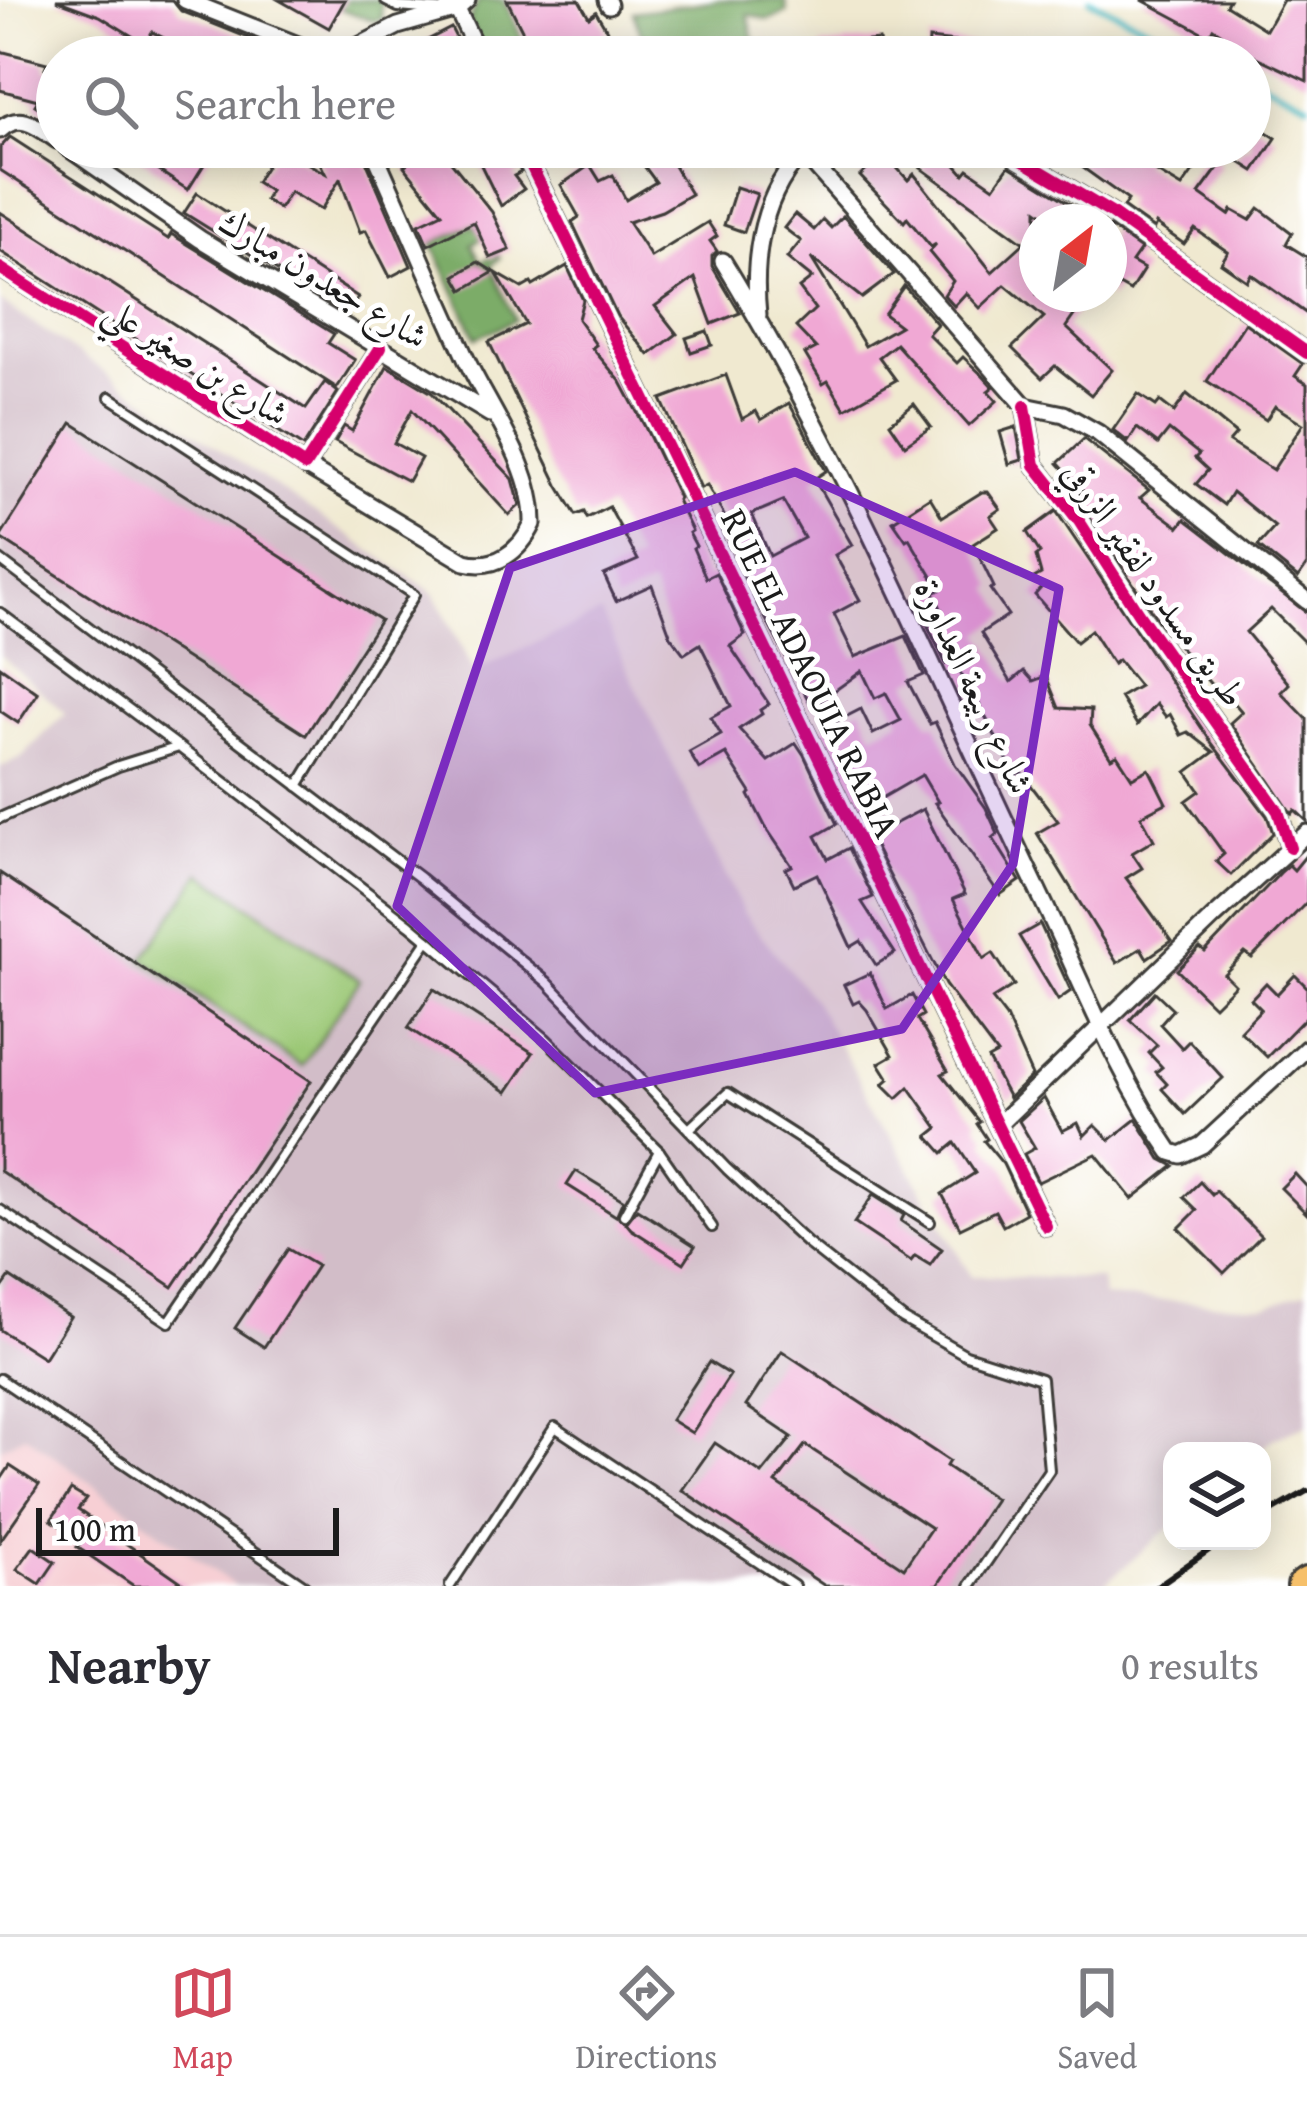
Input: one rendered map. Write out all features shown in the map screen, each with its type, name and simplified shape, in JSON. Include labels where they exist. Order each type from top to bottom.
[{"type":"street","points":[[184,0],[278,36]]},
{"type":"street","points":[[377,36],[462,4],[473,36]]},
{"type":"street","points":[[0,130],[11,120],[36,129]]},
{"type":"street","name":"شارع جعدون مبارك","points":[[98,168],[200,238],[493,416]]},
{"type":"street","points":[[305,466],[465,562],[491,564],[528,535],[534,510],[525,474],[493,416],[381,168]]},
{"type":"street","name":"RUE EL ADAOUIA RABIA","points":[[532,168],[1046,1226]]},
{"type":"street","points":[[758,318],[757,247],[777,190],[793,168]]},
{"type":"street","points":[[822,168],[1024,406],[1064,414],[1098,433],[1307,601]]},
{"type":"street","points":[[1035,168],[1111,213],[1307,353]]},
{"type":"street","name":"شارع ربيعة العداورة","points":[[723,261],[842,474],[1118,1062],[1163,1140],[1176,1155],[1202,1145],[1307,1048]]},
{"type":"street","name":"شارع بن صغير علي","points":[[0,268],[305,466],[381,347]]},
{"type":"street","name":"طريق مسدود لفقير الزرقي","points":[[1024,406],[1035,465],[1079,520],[1138,613],[1278,811],[1290,848]]},
{"type":"street","points":[[999,1124],[1307,832]]},
{"type":"lane","points":[[386,0],[417,10],[462,4]]},
{"type":"lane","points":[[386,0],[398,26]]},
{"type":"lane","points":[[110,397],[414,595],[298,786]]},
{"type":"lane","points":[[0,560],[548,982],[807,1244],[903,1319],[966,1355],[1041,1379],[1049,1470],[970,1586]]},
{"type":"lane","points":[[0,613],[428,940],[545,1038],[659,1151],[712,1228]]},
{"type":"lane","points":[[0,818],[118,766],[179,747]]},
{"type":"lane","points":[[0,1210],[169,1322],[428,940]]},
{"type":"lane","points":[[689,1129],[728,1093],[930,1222]]},
{"type":"lane","points":[[624,1215],[659,1151]]},
{"type":"lane","points":[[0,1379],[304,1586]]},
{"type":"lane","points":[[450,1586],[555,1427],[794,1586]]},
{"type":"highlighted area","points":[[795,472],[1059,589],[1013,864],[902,1029],[595,1093],[397,906],[510,568]]},
{"type":"shaded area","points":[[0,301],[434,593],[474,671],[601,613],[744,914],[814,1000],[971,1276],[1101,1279],[1103,1297],[1264,1306],[1307,1291],[1307,1425],[1269,1442],[1163,1442],[1163,1534],[1102,1586],[235,1586],[25,1435],[0,1448],[0,767],[20,759],[65,713],[0,655]]},
{"type":"shaded area","points":[[25,1435],[235,1586],[0,1586],[0,1448]]},
{"type":"green space","points":[[332,0],[381,0],[382,19],[374,21],[332,6]]},
{"type":"green space","points":[[479,0],[504,0],[521,36],[476,36],[469,21]]},
{"type":"green space","points":[[720,0],[785,0],[787,13],[768,20],[748,14],[753,36],[642,36],[633,12]]},
{"type":"green space","points":[[474,225],[484,237],[472,244],[481,263],[495,253],[500,258],[491,265],[515,320],[476,338],[432,243]]},
{"type":"green space","points":[[201,873],[360,980],[302,1066],[143,959]]},
{"type":"building","points":[[56,0],[172,0],[181,11],[244,36],[160,36],[152,32],[132,36],[100,16]]},
{"type":"building","points":[[279,0],[345,0],[329,28]]},
{"type":"building","points":[[507,0],[579,0],[589,17],[596,12],[608,32],[601,36],[525,36]]},
{"type":"building","points":[[1142,0],[1229,0],[1226,5],[1266,30],[1283,0],[1307,0],[1307,81],[1271,64],[1271,36],[1225,36],[1213,28],[1209,36]]},
{"type":"building","points":[[0,51],[36,60],[36,99],[0,90]]},
{"type":"building","points":[[10,137],[36,154],[36,168],[58,168],[168,239],[171,234],[334,334],[328,343],[355,360],[337,388],[0,170],[0,148]]},
{"type":"building","points":[[155,168],[202,168],[188,190]]},
{"type":"building","points":[[265,168],[316,168],[325,173],[322,168],[369,168],[411,266],[390,277],[366,230],[360,232],[340,179],[321,210],[290,192],[279,209],[265,200],[270,191],[256,182]]},
{"type":"building","points":[[406,168],[456,168],[492,212],[510,250],[490,258],[474,222],[428,245],[419,224],[442,213]]},
{"type":"building","points":[[482,168],[519,168],[521,172],[514,176],[524,189],[501,206]]},
{"type":"building","points":[[592,168],[600,181],[613,175],[626,200],[656,182],[646,168],[675,168],[691,194],[662,211],[628,222],[651,257],[708,222],[717,236],[710,241],[717,251],[712,266],[740,313],[712,324],[695,278],[655,306],[677,334],[649,355],[617,316],[572,222],[579,217],[561,185]]},
{"type":"building","points":[[869,168],[897,168],[908,180],[914,174],[992,272],[1019,248],[1019,296],[1005,285],[980,308],[966,293],[954,306],[944,295],[953,281],[929,252],[936,244],[931,247],[907,218],[904,222],[860,176]]},
{"type":"building","points":[[921,168],[959,168],[964,174],[968,169],[994,187],[1012,168],[1071,204],[1019,204],[1019,239]]},
{"type":"building","points":[[1083,168],[1150,168],[1182,187],[1195,168],[1218,168],[1199,194],[1229,215],[1232,210],[1250,220],[1259,208],[1292,233],[1286,244],[1307,257],[1307,314],[1251,274],[1247,281],[1221,263],[1228,252],[1195,229],[1184,244],[1156,224],[1154,229],[1125,204],[1128,200]]},
{"type":"building","points":[[736,187],[757,194],[744,232],[724,225]]},
{"type":"building","points":[[197,193],[358,297],[347,314],[184,213]]},
{"type":"building","points":[[0,212],[306,409],[325,382],[338,392],[303,447],[0,251]]},
{"type":"building","points":[[795,214],[814,230],[823,220],[831,228],[843,216],[894,274],[862,298],[811,258],[865,346],[900,326],[884,314],[904,286],[937,324],[928,334],[957,363],[963,357],[982,375],[997,401],[969,426],[896,344],[879,357],[896,380],[845,409],[805,354],[816,348],[796,327],[815,309],[799,288],[812,278],[787,258],[801,241],[784,228]]},
{"type":"building","points":[[1127,239],[1141,249],[1132,262],[1144,269],[1130,291]]},
{"type":"building","points":[[478,262],[494,272],[463,290],[455,276]]},
{"type":"building","points":[[567,266],[583,300],[578,319],[645,427],[679,498],[706,578],[716,573],[745,635],[730,646],[769,704],[739,729],[768,761],[796,743],[804,755],[837,824],[816,836],[828,859],[849,848],[873,897],[862,902],[895,953],[876,965],[861,941],[851,947],[817,874],[794,885],[786,869],[792,866],[726,754],[699,769],[689,752],[721,734],[711,717],[731,706],[700,644],[684,654],[671,637],[652,585],[616,601],[604,575],[638,560],[609,507],[587,518],[584,512],[576,515],[489,342],[526,324],[496,273],[522,288]]},
{"type":"building","points":[[1038,312],[1076,312],[1066,327],[1112,370],[1091,395],[1055,366],[1042,378],[1012,348],[1044,317]]},
{"type":"building","points":[[1245,323],[1303,364],[1295,376],[1307,384],[1307,565],[1298,578],[1258,546],[1275,527],[1232,492],[1224,505],[1196,484],[1208,470],[1195,458],[1199,454],[1169,430],[1158,444],[1137,428],[1128,442],[1113,430],[1138,394],[1174,412],[1187,394],[1236,434],[1229,442],[1273,470],[1303,424],[1275,406],[1266,420],[1207,381]]},
{"type":"building","points":[[707,331],[712,345],[691,352],[686,338]]},
{"type":"building","points":[[387,366],[432,393],[513,479],[520,505],[509,515],[412,410],[394,443],[421,458],[408,481],[335,442],[344,426],[352,431]]},
{"type":"building","points":[[726,375],[742,419],[756,411],[761,420],[789,403],[826,471],[814,479],[852,545],[835,555],[860,600],[834,614],[855,657],[906,636],[924,675],[908,682],[986,808],[998,834],[993,838],[1020,881],[1000,895],[935,803],[922,775],[863,809],[822,729],[861,709],[873,734],[901,720],[886,693],[875,698],[862,671],[812,707],[747,583],[721,522],[726,519],[707,485],[701,488],[661,399]],"holes":[[[783,501],[804,538],[770,556],[752,514]]]},
{"type":"building","points":[[914,404],[931,427],[905,445],[890,423]]},
{"type":"building","points":[[72,423],[380,620],[306,735],[0,538]]},
{"type":"building","points":[[1016,427],[1022,460],[1009,464],[1000,432]]},
{"type":"building","points":[[1084,439],[1149,490],[1140,498],[1179,527],[1185,519],[1307,613],[1307,645],[1271,609],[1246,632],[1289,684],[1281,692],[1307,719],[1307,821],[1295,810],[1292,814],[1230,723],[1242,712],[1223,690],[1218,693],[1159,622],[1075,497],[1083,491],[1058,463]]},
{"type":"building","points":[[988,492],[1000,509],[990,516],[998,528],[973,544],[994,587],[990,589],[1008,615],[981,633],[1011,682],[1024,671],[1033,681],[1046,676],[1059,708],[1091,710],[1090,725],[1111,758],[1117,755],[1132,778],[1149,769],[1166,803],[1141,816],[1154,840],[1132,853],[1142,868],[1126,878],[1172,941],[1147,958],[1141,948],[1117,963],[1037,833],[1058,821],[1021,772],[1015,775],[978,702],[953,661],[946,664],[928,626],[944,615],[934,593],[940,590],[909,538],[893,521],[930,497],[942,517]]},
{"type":"building","points":[[1056,511],[1211,742],[1267,816],[1273,833],[1231,875],[1216,861],[1224,854],[1186,801],[1200,791],[1187,772],[1214,752],[1188,732],[1181,735],[1170,714],[1166,717],[1156,704],[1137,725],[1120,697],[1139,686],[1118,660],[1113,664],[1091,630],[1076,642],[1035,595],[1041,588],[1034,578],[1041,574],[1036,556],[1040,553],[1027,532]]},
{"type":"building","points":[[0,666],[38,693],[18,723],[0,711]]},
{"type":"building","points":[[923,809],[965,894],[953,899],[984,959],[993,953],[1014,985],[992,999],[1006,1017],[1032,1076],[1009,1098],[988,1059],[997,1054],[945,985],[870,837]]},
{"type":"building","points":[[1307,854],[1307,902],[1252,958],[1245,953],[1224,974],[1235,985],[1214,1006],[1177,970],[1200,948],[1205,952],[1280,873],[1289,865],[1294,870]]},
{"type":"building","points":[[0,873],[311,1081],[173,1287],[0,1171]]},
{"type":"building","points":[[1040,924],[1071,991],[1058,1000],[1019,936]]},
{"type":"building","points":[[870,973],[887,1009],[912,995],[923,1015],[917,1019],[948,1071],[942,1074],[980,1122],[984,1141],[1003,1164],[1026,1213],[1003,1226],[995,1211],[960,1228],[942,1194],[975,1173],[955,1143],[943,1153],[928,1136],[938,1128],[909,1087],[897,1098],[883,1084],[889,1079],[879,1063],[893,1055],[867,1010],[859,1001],[853,1004],[844,985]]},
{"type":"building","points":[[1295,975],[1307,987],[1307,1016],[1267,1057],[1240,1031],[1261,1009],[1251,999],[1266,983],[1277,994]]},
{"type":"building","points":[[434,989],[533,1053],[507,1092],[408,1028]]},
{"type":"building","points":[[1155,992],[1173,1009],[1160,1024],[1182,1048],[1189,1041],[1223,1078],[1185,1114],[1162,1089],[1167,1084],[1156,1072],[1162,1067],[1149,1053],[1157,1045],[1130,1020]]},
{"type":"building","points":[[1044,1098],[1062,1131],[1078,1123],[1084,1136],[1095,1125],[1110,1140],[1136,1119],[1161,1159],[1174,1166],[1132,1199],[1096,1154],[1038,1182],[1024,1154],[1035,1148],[1019,1121]]},
{"type":"building","points":[[576,1171],[623,1200],[616,1216],[567,1185]]},
{"type":"building","points":[[1295,1174],[1307,1187],[1307,1214],[1281,1188]]},
{"type":"building","points":[[1200,1182],[1212,1195],[1216,1191],[1261,1236],[1224,1273],[1179,1228],[1197,1210],[1184,1197]]},
{"type":"building","points":[[873,1195],[942,1249],[930,1265],[915,1256],[911,1261],[854,1223]]},
{"type":"building","points":[[637,1209],[695,1246],[684,1263],[631,1229],[626,1223]]},
{"type":"building","points":[[288,1249],[317,1266],[264,1347],[235,1328]]},
{"type":"building","points":[[10,1277],[70,1317],[44,1358],[0,1330],[0,1291]]},
{"type":"building","points":[[782,1351],[949,1461],[946,1466],[995,1499],[937,1586],[825,1586],[682,1490],[715,1443],[762,1474],[792,1437],[746,1406]],"holes":[[[805,1445],[931,1528],[904,1568],[776,1483]]]},
{"type":"building","points":[[709,1362],[730,1375],[692,1433],[671,1420]]},
{"type":"building","points":[[10,1466],[39,1485],[0,1541],[0,1481]]},
{"type":"building","points":[[71,1490],[86,1499],[78,1510],[187,1586],[134,1586],[77,1547],[83,1540],[51,1520]]},
{"type":"building","points":[[33,1547],[55,1562],[40,1584],[17,1569]]},
{"type":"waterway","points":[[1090,0],[1166,36]]},
{"type":"waterway","points":[[1271,86],[1307,103]]},
{"type":"railway","points":[[1271,1512],[1307,1491]]},
{"type":"railway","points":[[1157,1586],[1209,1550]]},
{"type":"cycle path","points":[[532,168],[1046,1226]]},
{"type":"cycle path","points":[[1035,168],[1111,213],[1307,353]]},
{"type":"cycle path","points":[[0,268],[305,466],[381,347]]},
{"type":"cycle path","points":[[1025,406],[1035,465],[1079,521],[1278,811],[1290,848]]}]
